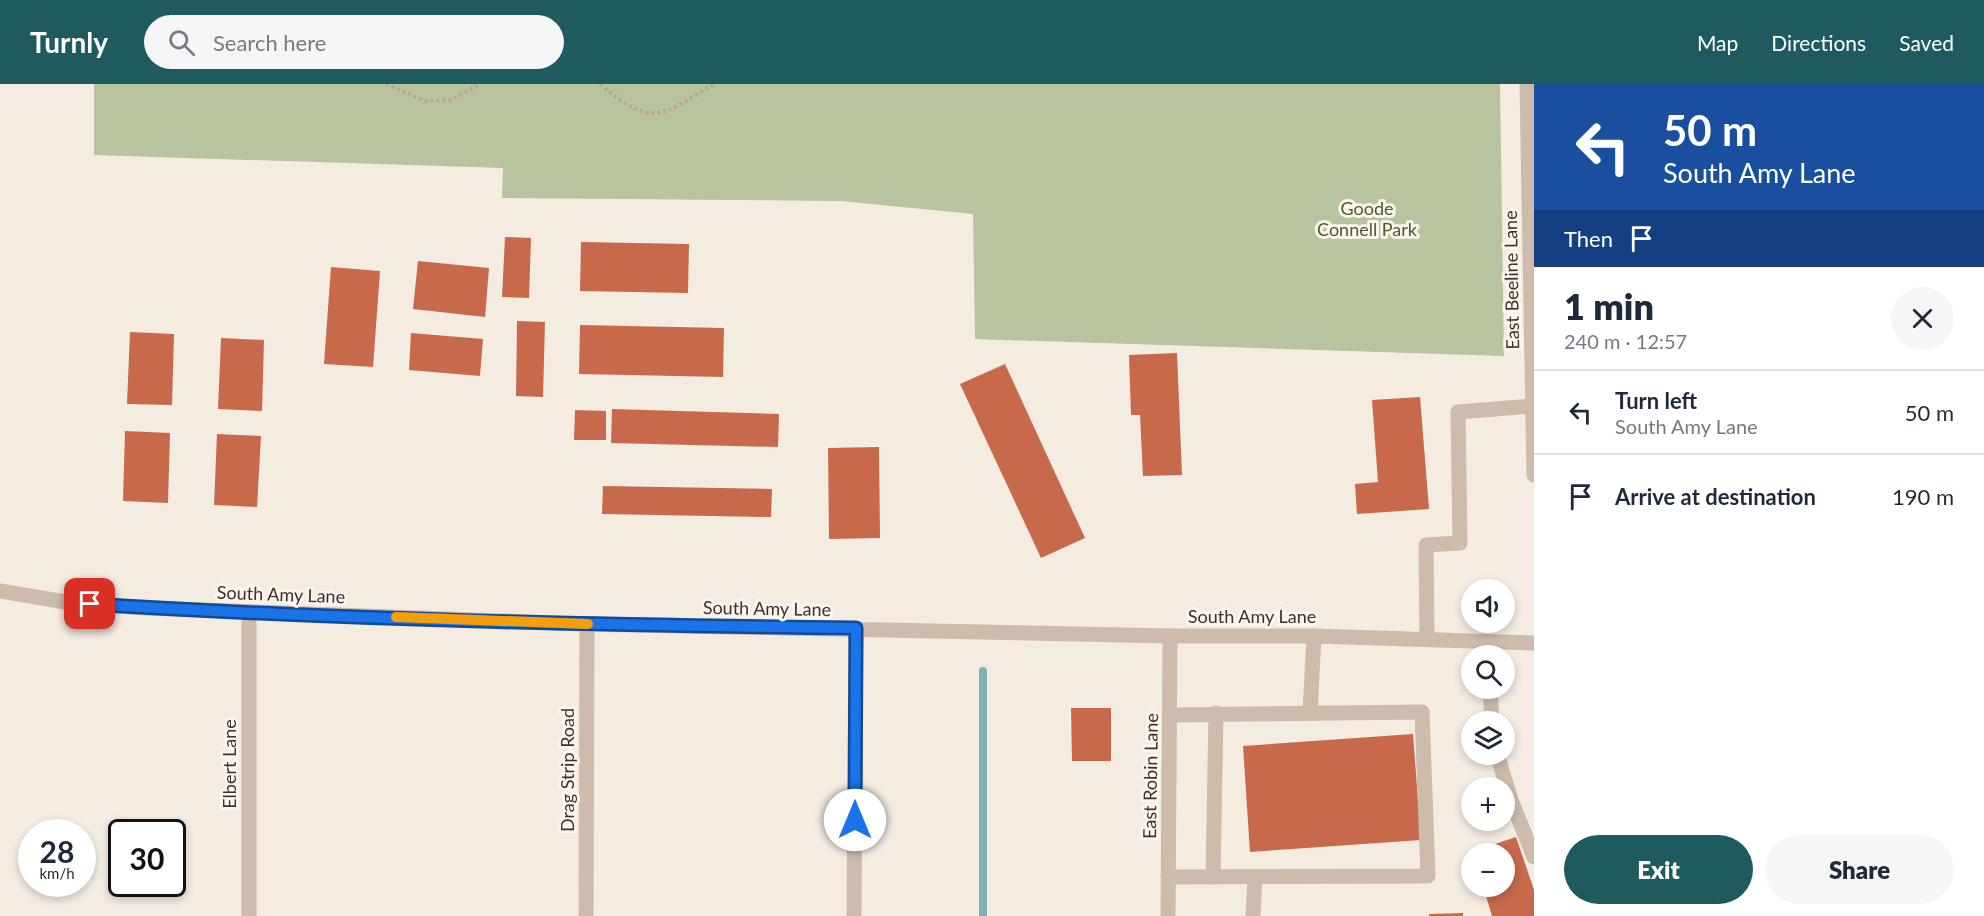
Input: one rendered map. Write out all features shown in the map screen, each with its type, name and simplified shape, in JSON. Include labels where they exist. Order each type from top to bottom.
[{"type":"street","name":"East Beeline Lane","points":[[1527,84],[1534,475]]},
{"type":"street","points":[[1427,639],[1426,545],[1460,543],[1458,412],[1533,406]]},
{"type":"street","name":"South Amy Lane","points":[[0,591],[71,603],[249,612],[587,624],[1427,639],[1464,645]]},
{"type":"street","name":"Elbert Lane","points":[[249,612],[249,916]]},
{"type":"street","name":"Drag Strip Road","points":[[586,916],[587,624]]},
{"type":"street","points":[[854,916],[856,628]]},
{"type":"street","name":"East Robin Lane","points":[[1168,916],[1170,636]]},
{"type":"street","points":[[1310,713],[1314,636]]},
{"type":"street","name":"South Amy Lane","points":[[1515,646],[1534,643]]},
{"type":"street","points":[[1168,877],[1428,876],[1422,712],[1170,715]]},
{"type":"street","points":[[1213,877],[1216,714]]},
{"type":"street","points":[[1500,765],[1511,800],[1534,857]]},
{"type":"street","points":[[1253,916],[1255,877]]},
{"type":"path","points":[[386,84],[425,101],[451,100],[480,84]]},
{"type":"path","points":[[600,84],[622,103],[644,113],[657,114],[671,110],[714,84]]},
{"type":"green space","name":"Goode Connell Park","points":[[94,84],[1500,84],[1504,356],[975,339],[973,214],[841,201],[502,198],[503,168],[94,155]]},
{"type":"building","points":[[505,237],[531,238],[529,298],[502,297]]},
{"type":"building","points":[[581,242],[689,244],[688,293],[580,291]]},
{"type":"building","points":[[418,261],[489,268],[485,317],[413,309]]},
{"type":"building","points":[[331,267],[380,271],[373,367],[324,364]]},
{"type":"building","points":[[517,321],[545,322],[543,397],[516,396]]},
{"type":"building","points":[[580,325],[724,328],[723,377],[579,374]]},
{"type":"building","points":[[130,332],[174,334],[172,405],[127,404]]},
{"type":"building","points":[[411,333],[483,339],[480,376],[409,370]]},
{"type":"building","points":[[221,338],[264,340],[262,411],[218,409]]},
{"type":"building","points":[[1177,353],[1182,475],[1143,476],[1140,415],[1131,415],[1129,355]]},
{"type":"building","points":[[1005,364],[1085,538],[1041,558],[960,384]]},
{"type":"building","points":[[1420,397],[1429,509],[1357,514],[1355,484],[1378,482],[1372,400]]},
{"type":"building","points":[[612,409],[779,414],[778,447],[611,443]]},
{"type":"building","points":[[575,410],[606,411],[606,440],[574,440]]},
{"type":"building","points":[[125,431],[170,433],[168,503],[123,501]]},
{"type":"building","points":[[217,434],[261,436],[257,507],[214,505]]},
{"type":"building","points":[[879,447],[880,538],[829,539],[828,448]]},
{"type":"building","points":[[603,486],[772,489],[771,517],[602,514]]},
{"type":"building","points":[[1071,708],[1111,708],[1111,761],[1072,761]]},
{"type":"building","points":[[1413,734],[1421,840],[1250,852],[1243,746]]},
{"type":"building","points":[[1516,837],[1534,890],[1534,916],[1492,916],[1486,897],[1515,897],[1515,843],[1498,843]]},
{"type":"building","points":[[1463,913],[1463,916],[1429,916],[1429,914]]},
{"type":"waterway","points":[[983,671],[983,916]]},
{"type":"slow traffic","points":[[396,617],[588,624]]},
{"type":"route","points":[[90,604],[587,624],[856,628],[855,820]]}]
